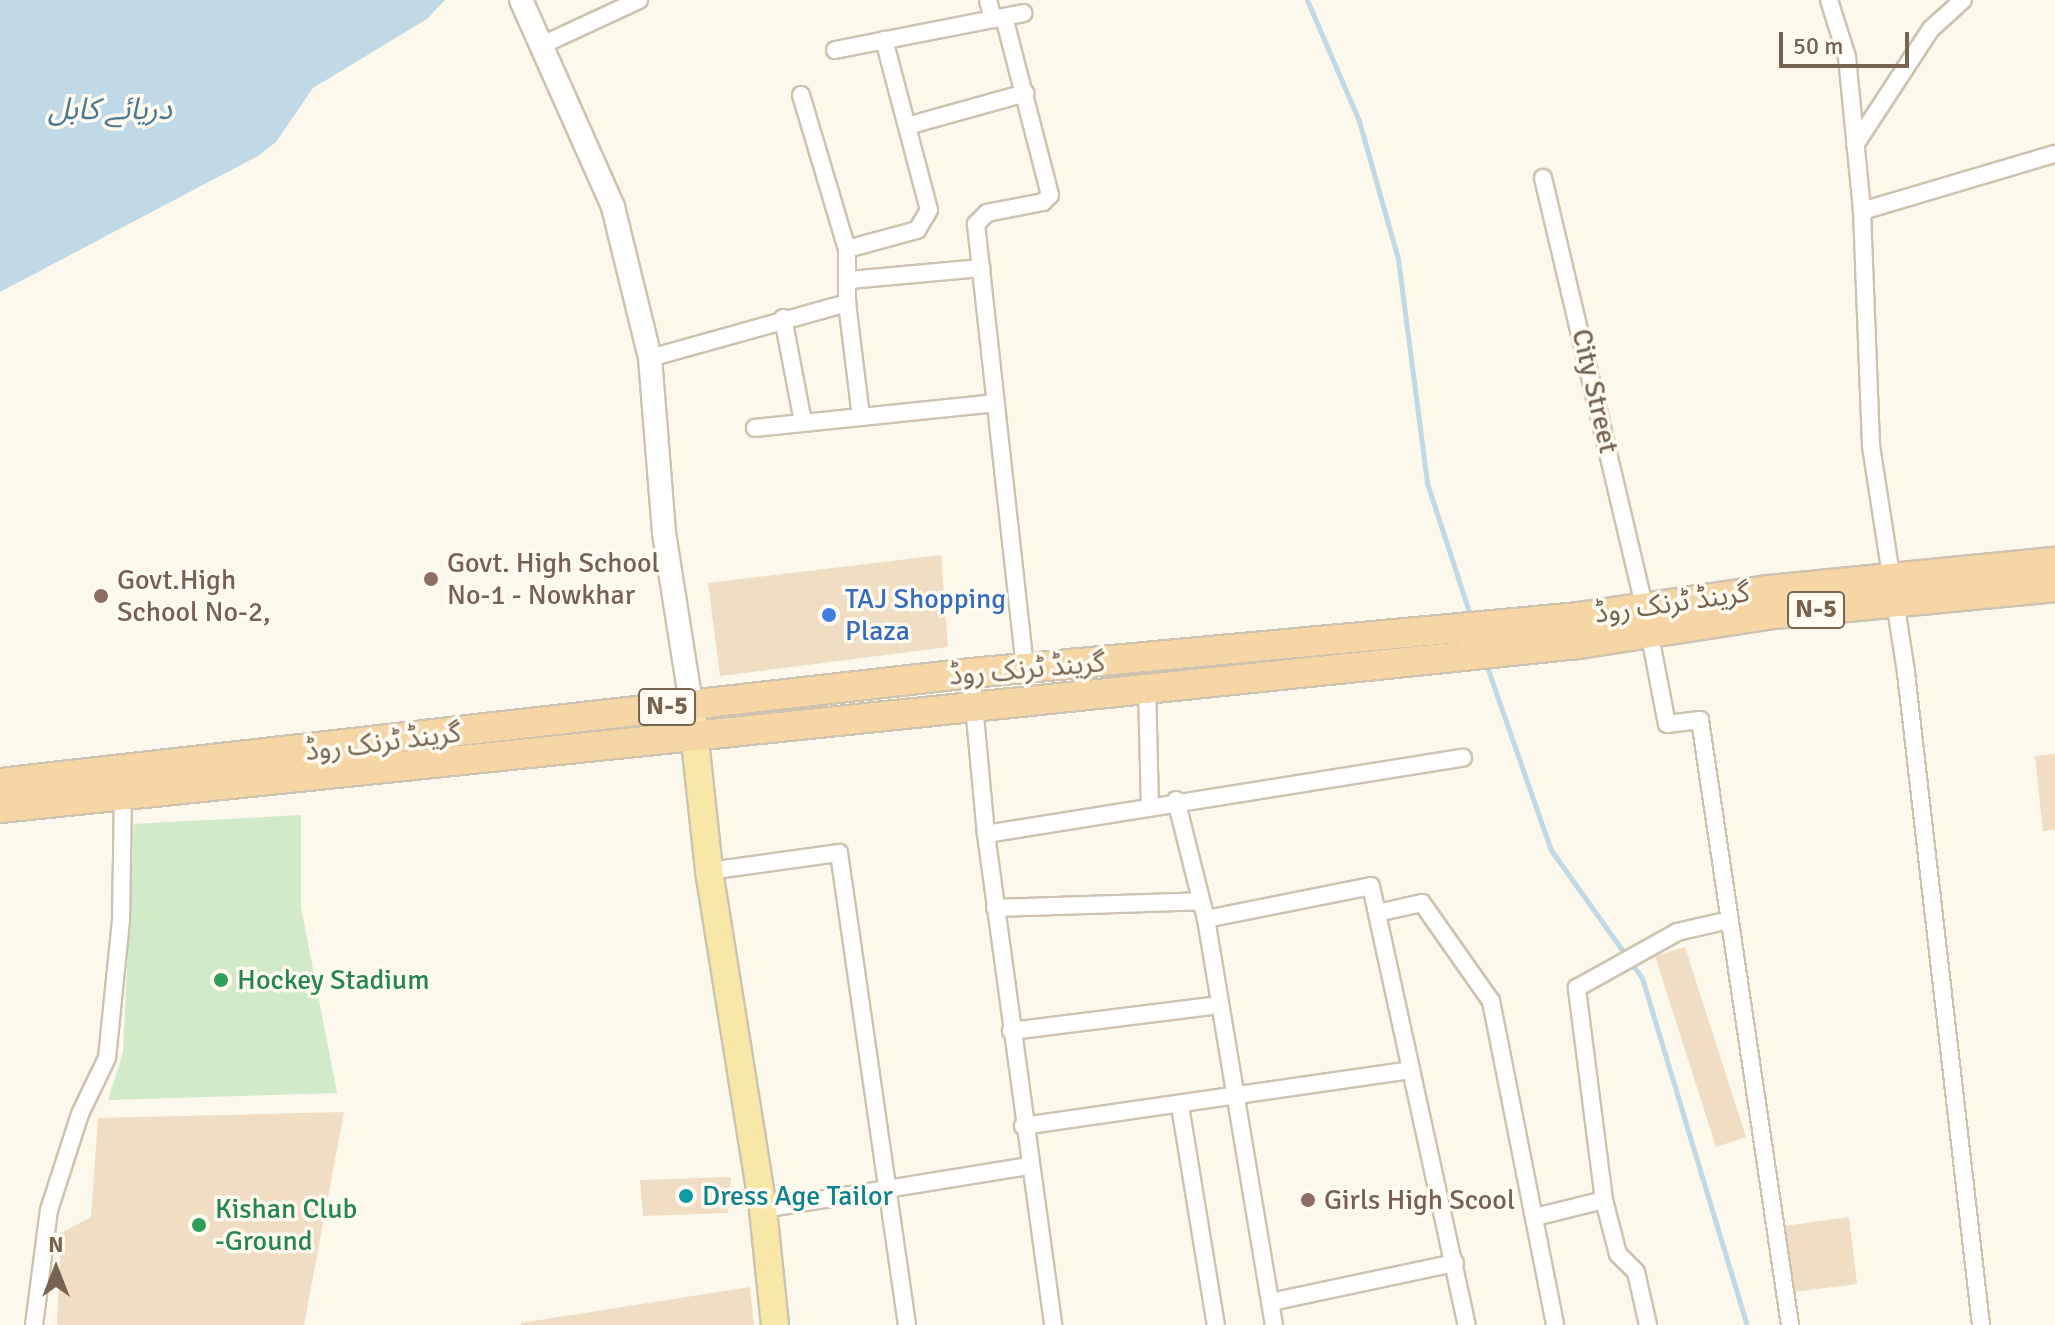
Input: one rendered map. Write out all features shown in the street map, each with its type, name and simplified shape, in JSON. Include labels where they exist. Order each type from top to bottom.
[{"type":"highway","name":"گرینڈ ٹرنک روڈ","points":[[0,783],[971,673],[1334,655],[1578,630],[1647,618],[1895,589],[2055,562]]},
{"type":"highway","name":"گرینڈ ٹرنک روڈ","points":[[1895,589],[2055,587]]},
{"type":"highway","name":"گرینڈ ٹرنک روڈ","points":[[0,808],[695,737],[974,703],[1147,686],[1334,655]]},
{"type":"main road","points":[[691,704],[709,871],[763,1209],[775,1325]]},
{"type":"street","points":[[542,45],[639,0]]},
{"type":"street","points":[[988,0],[998,18],[1025,93],[1050,195],[1043,202],[979,217],[981,268],[1025,669]]},
{"type":"street","points":[[1829,0],[1847,57],[1862,211],[1871,446],[1895,589],[1981,1325]]},
{"type":"street","points":[[1855,145],[1931,29],[1963,0]]},
{"type":"street","points":[[526,9],[613,207],[650,358],[664,533],[691,704]]},
{"type":"street","points":[[835,50],[1023,13]]},
{"type":"street","points":[[847,249],[917,230],[926,222],[929,210],[884,40]]},
{"type":"street","points":[[907,126],[1025,93]]},
{"type":"street","points":[[801,95],[847,249],[847,303],[861,417]]},
{"type":"street","points":[[1862,211],[2055,154]]},
{"type":"street","name":"City Street","points":[[1543,178],[1647,618],[1667,724],[1700,720],[1730,920]]},
{"type":"street","points":[[849,280],[981,268]]},
{"type":"street","points":[[650,358],[783,318],[847,303]]},
{"type":"street","points":[[783,318],[803,422]]},
{"type":"street","points":[[755,428],[996,403]]},
{"type":"street","points":[[971,673],[995,908],[1028,1166],[1053,1325]]},
{"type":"street","points":[[1147,686],[1150,805]]},
{"type":"street","points":[[986,834],[1176,800],[1463,758]]},
{"type":"street","points":[[34,1325],[49,1210],[80,1114],[107,1058],[121,920],[123,795]]},
{"type":"street","points":[[1176,800],[1206,919],[1274,1325]]},
{"type":"street","points":[[709,871],[839,853],[890,1186],[907,1325]]},
{"type":"street","points":[[1206,919],[1371,886],[1467,1325]]},
{"type":"street","points":[[995,908],[1201,901]]},
{"type":"street","points":[[1377,913],[1422,903],[1491,1001],[1555,1325]]},
{"type":"street","points":[[1648,1325],[1636,1272],[1618,1254],[1604,1200],[1577,988],[1677,932],[1730,920],[1790,1325]]},
{"type":"street","points":[[1011,1031],[1219,1005]]},
{"type":"street","points":[[1023,1126],[1235,1099],[1411,1070]]},
{"type":"street","points":[[1180,1106],[1216,1325]]},
{"type":"street","points":[[763,1209],[1028,1166]]},
{"type":"street","points":[[1535,1217],[1604,1200]]},
{"type":"street","points":[[1271,1302],[1455,1263]]},
{"type":"green space","name":"Hockey Stadium","points":[[301,815],[301,907],[337,1093],[108,1100],[123,1052],[134,824]]},
{"type":"water","name":"دریائے کابل","points":[[0,0],[445,0],[427,19],[313,88],[276,142],[258,156],[0,292]]},
{"type":"building","name":"TAJ Shopping Plaza","points":[[941,555],[948,647],[720,676],[708,583]]},
{"type":"building","points":[[2055,754],[2055,830],[2043,831],[2035,756]]},
{"type":"building","points":[[1685,947],[1746,1137],[1716,1147],[1655,956]]},
{"type":"building","name":"Kishan Club -Ground","points":[[344,1112],[304,1325],[57,1325],[61,1233],[91,1217],[98,1118]]},
{"type":"building","name":"Dress Age Tailor","points":[[731,1177],[728,1213],[643,1216],[640,1180]]},
{"type":"building","points":[[1849,1217],[1857,1284],[1793,1292],[1784,1226]]},
{"type":"building","points":[[750,1287],[754,1325],[521,1325],[521,1323]]},
{"type":"waterway","points":[[1307,0],[1359,121],[1398,259],[1427,483],[1471,618]]},
{"type":"waterway","points":[[1485,661],[1551,850],[1642,978],[1747,1325]]},
{"type":"place","name":"Govt. High School No-1 - Nowkhar","points":[[431,579]]},
{"type":"place","name":"Govt.High School No-2,","points":[[101,596]]},
{"type":"place","name":"TAJ Shopping Plaza","points":[[829,615]]},
{"type":"place","name":"Hockey Stadium","points":[[221,980]]},
{"type":"place","name":"Dress Age Tailor","points":[[686,1196]]},
{"type":"place","name":"Girls High Scool","points":[[1308,1200]]},
{"type":"place","name":"Kishan Club -Ground","points":[[199,1225]]}]
